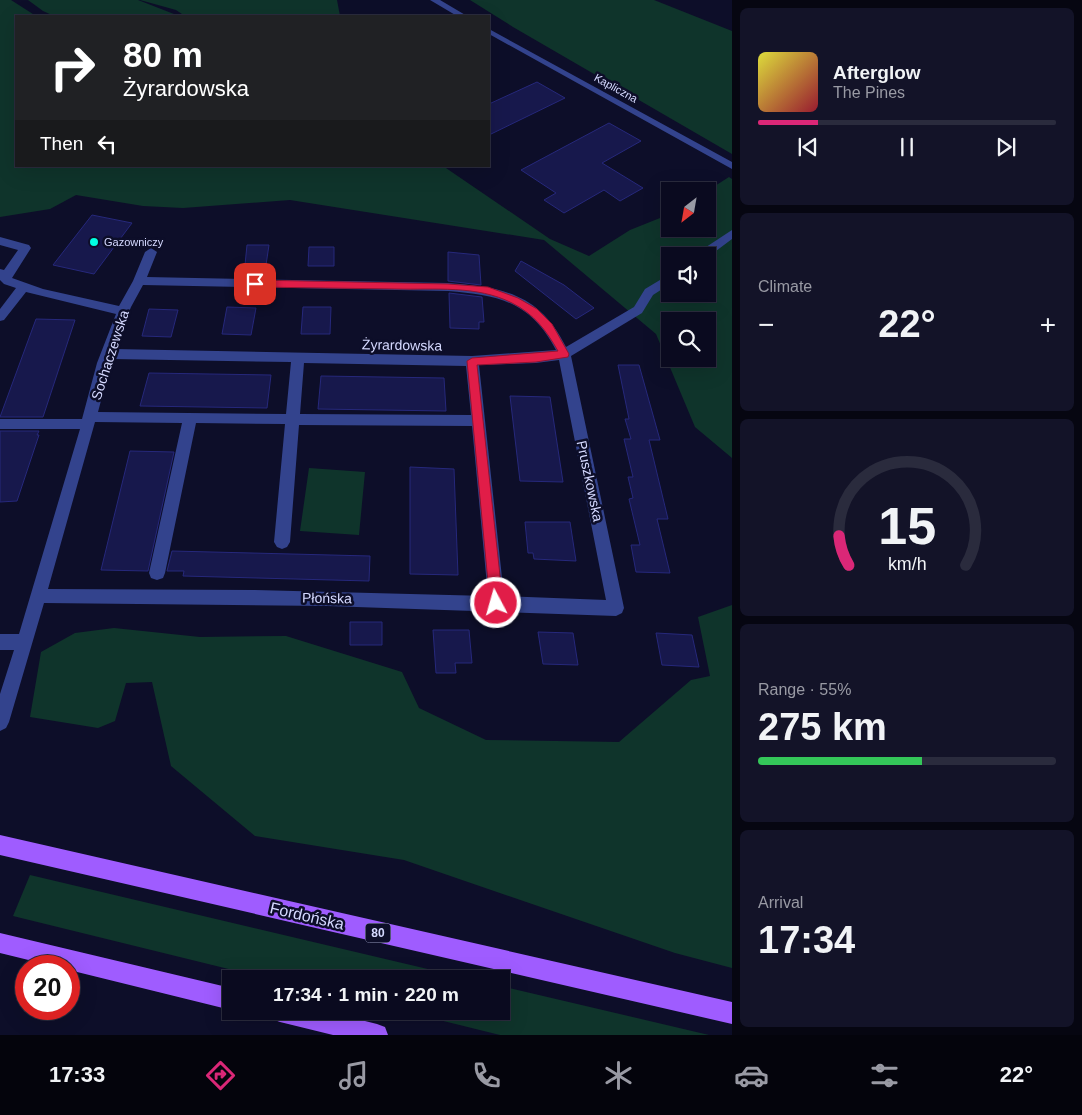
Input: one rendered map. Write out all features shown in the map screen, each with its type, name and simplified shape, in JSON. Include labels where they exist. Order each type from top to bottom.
[{"type":"main road","name":"Fordońska","points":[[0,845],[732,1013]]},
{"type":"main road","points":[[0,943],[222,997]]},
{"type":"main road","points":[[316,1020],[377,1035]]},
{"type":"street","points":[[434,0],[461,15]]},
{"type":"street","name":"Kapliczna","points":[[490,32],[732,166]]},
{"type":"street","points":[[713,247],[732,234]]},
{"type":"street","points":[[0,241],[25,248],[2,276],[8,282],[41,293],[122,311]]},
{"type":"street","name":"Sochaczewska","points":[[0,722],[90,420],[107,354],[122,311],[139,281],[151,252]]},
{"type":"street","points":[[139,281],[448,287],[488,290],[515,300],[534,311],[548,326],[564,354]]},
{"type":"street","name":"Żyrardowska","points":[[107,354],[472,361],[536,358],[564,354],[638,310],[649,292],[661,284]]},
{"type":"street","points":[[0,317],[24,287]]},
{"type":"street","name":"Pruszkowska","points":[[564,354],[616,608]]},
{"type":"street","points":[[282,542],[298,358]]},
{"type":"street","points":[[472,361],[496,603]]},
{"type":"street","points":[[0,424],[190,418],[479,421]]},
{"type":"street","points":[[157,573],[190,418]]},
{"type":"street","name":"Płońska","points":[[38,596],[185,596],[496,603],[616,608]]},
{"type":"street","points":[[0,642],[25,642]]},
{"type":"green space","points":[[0,0],[11,0],[34,15],[15,15],[15,167],[444,167],[550,239],[589,256],[630,230],[661,218],[661,238],[716,238],[716,185],[729,177],[732,179],[732,458],[695,427],[670,367],[716,367],[716,312],[661,312],[661,346],[656,334],[544,240],[290,200],[183,208],[143,206],[76,195],[50,209],[0,217]]},
{"type":"green space","points":[[28,0],[138,0],[176,15],[52,15]]},
{"type":"green space","points":[[140,0],[337,0],[340,15],[184,15],[176,10]]},
{"type":"green space","points":[[470,0],[654,0],[732,31],[732,154],[513,27]]},
{"type":"green space","points":[[309,468],[365,472],[359,535],[300,531]]},
{"type":"green space","points":[[732,605],[732,968],[675,953],[404,860],[255,836],[171,766],[152,682],[126,683],[115,721],[98,728],[30,717],[41,652],[75,633],[114,628],[200,637],[286,636],[402,672],[419,708],[486,740],[619,742],[691,680],[710,676],[698,617]]},
{"type":"green space","points":[[30,875],[432,970],[232,970],[13,916]]},
{"type":"green space","points":[[510,988],[709,1035],[500,1035],[439,1020],[510,1020]]},
{"type":"building","points":[[537,82],[565,98],[490,135],[490,104]]},
{"type":"building","points":[[609,123],[641,141],[602,163],[643,188],[620,201],[604,190],[564,213],[544,200],[556,193],[521,170]]},
{"type":"building","name":"Gazowniczy","points":[[92,215],[132,223],[94,274],[53,265]]},
{"type":"building","points":[[247,245],[269,245],[266,265],[245,265]]},
{"type":"building","points":[[309,247],[334,247],[334,266],[308,266]]},
{"type":"building","points":[[448,252],[479,255],[481,285],[448,281]]},
{"type":"building","points":[[521,261],[564,285],[594,308],[576,319],[515,271]]},
{"type":"building","points":[[449,293],[482,297],[484,322],[479,322],[479,329],[450,328]]},
{"type":"building","points":[[227,307],[256,308],[251,335],[222,334]]},
{"type":"building","points":[[303,307],[331,307],[330,334],[301,334]]},
{"type":"building","points":[[149,309],[178,310],[171,337],[142,336]]},
{"type":"building","points":[[36,319],[75,320],[43,417],[0,417]]},
{"type":"building","points":[[618,365],[639,365],[660,440],[649,440],[668,519],[657,519],[670,573],[636,572],[631,545],[640,545],[629,499],[633,498],[628,477],[633,477],[624,439],[631,439],[625,419],[629,419]]},
{"type":"building","points":[[149,373],[271,375],[267,408],[140,406]]},
{"type":"building","points":[[321,376],[444,378],[446,411],[318,409]]},
{"type":"building","points":[[510,396],[550,397],[563,482],[520,481]]},
{"type":"building","points":[[0,431],[39,431],[17,501],[0,502]]},
{"type":"building","points":[[130,451],[174,452],[148,571],[101,570]]},
{"type":"building","points":[[410,467],[454,469],[458,575],[410,574]]},
{"type":"building","points":[[525,522],[570,522],[576,561],[534,559],[533,553],[528,553]]},
{"type":"building","points":[[172,551],[370,556],[369,581],[183,576],[184,571],[167,571]]},
{"type":"building","points":[[350,622],[382,622],[382,645],[350,645]]},
{"type":"building","points":[[433,630],[469,630],[472,663],[455,663],[456,673],[436,673]]},
{"type":"building","points":[[538,632],[573,633],[578,665],[543,664]]},
{"type":"building","points":[[656,633],[692,635],[699,667],[662,665]]},
{"type":"place","name":"Gazowniczy","points":[[94,242]]},
{"type":"route","points":[[255,284],[448,287],[488,290],[502,294],[534,311],[548,326],[564,354],[536,358],[472,361],[496,603]]}]
